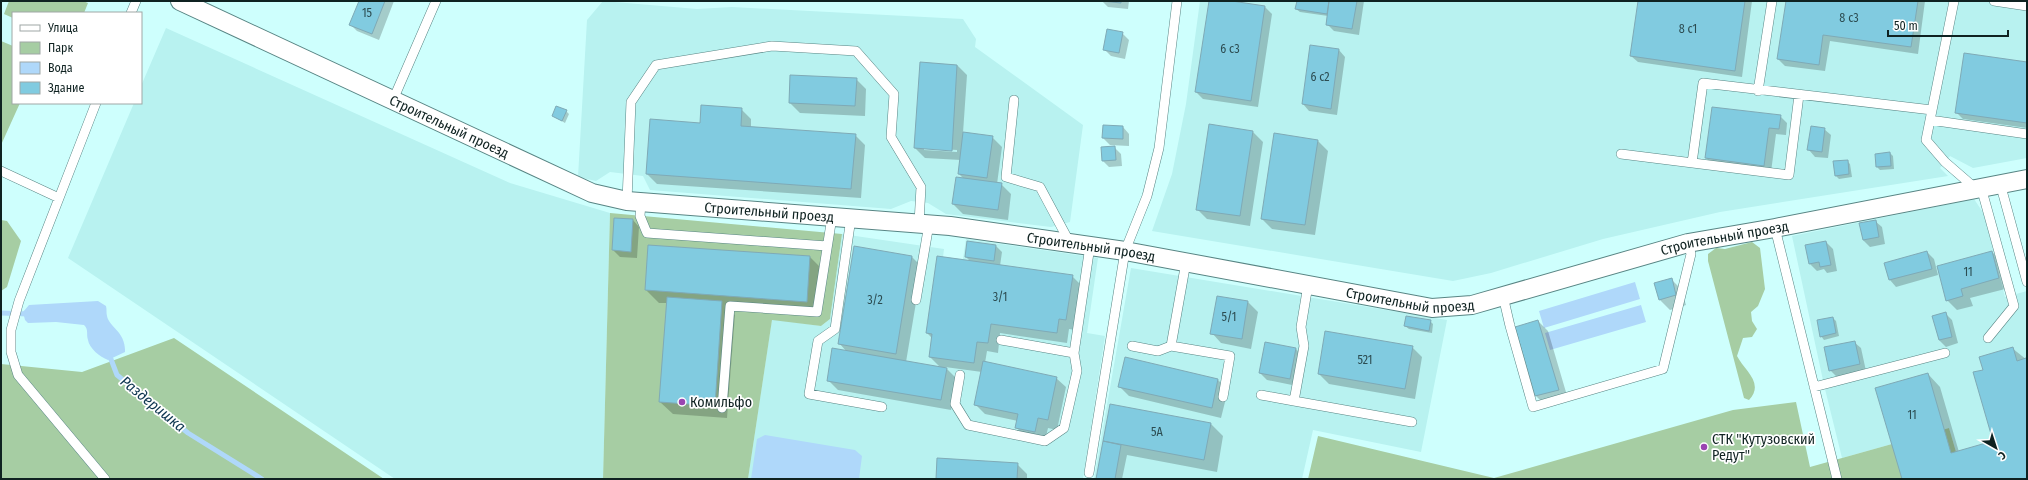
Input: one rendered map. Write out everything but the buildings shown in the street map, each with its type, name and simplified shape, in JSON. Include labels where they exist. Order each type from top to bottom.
[{"type":"street","name":"Строительный проезд","points":[[180,1],[592,193],[634,201],[924,224],[1070,243],[1125,251],[1432,308],[1472,305],[1688,243],[1776,228],[1978,187],[2027,179]]},
{"type":"lane","points":[[131,12],[136,1]]},
{"type":"lane","points":[[393,100],[436,1]]},
{"type":"lane","points":[[1089,473],[1125,251],[1147,196],[1159,148],[1177,1]]},
{"type":"lane","points":[[1758,91],[1772,1]]},
{"type":"lane","points":[[1954,1],[1926,140],[1945,162],[1978,187],[2014,306],[1988,338]]},
{"type":"lane","points":[[1994,1],[2027,6]]},
{"type":"lane","points":[[827,246],[647,233],[634,201],[631,102],[656,65],[772,46],[856,51],[894,94],[891,137],[921,187],[924,224],[916,300]]},
{"type":"lane","points":[[1692,163],[1703,83],[1758,91],[1932,110]]},
{"type":"lane","points":[[1621,154],[1789,175],[1799,95]]},
{"type":"lane","points":[[1014,100],[1006,177],[1040,187],[1070,243]]},
{"type":"lane","points":[[96,104],[18,300],[12,327],[11,352],[18,375],[105,479]]},
{"type":"lane","points":[[1930,120],[2027,134]]},
{"type":"lane","points":[[1,170],[59,198]]},
{"type":"lane","points":[[2000,184],[2027,282]]},
{"type":"lane","points":[[722,408],[730,306],[817,312],[832,217]]},
{"type":"lane","points":[[851,218],[835,329],[818,341],[809,394],[882,407]]},
{"type":"lane","points":[[1776,228],[1837,479]]},
{"type":"lane","points":[[1503,296],[1533,406],[1602,387],[1663,369],[1692,254],[1688,243]]},
{"type":"lane","points":[[960,375],[955,404],[968,425],[1045,441],[1064,428],[1077,371],[1074,353],[1090,246]]},
{"type":"lane","points":[[1171,346],[1186,262]]},
{"type":"lane","points":[[1294,401],[1304,346],[1301,327],[1308,285]]},
{"type":"lane","points":[[1002,340],[1074,353]]},
{"type":"lane","points":[[1132,346],[1158,351],[1171,346],[1230,356],[1223,397]]},
{"type":"lane","points":[[1814,387],[1945,353]]},
{"type":"lane","points":[[1261,395],[1412,422]]},
{"type":"shaded area","points":[[603,1],[697,9],[732,7],[963,19],[976,39],[975,47],[1083,125],[1070,222],[1051,227],[946,214],[928,203],[911,201],[891,209],[650,190],[643,176],[610,172],[596,181],[578,177],[587,20]]},
{"type":"shaded area","points":[[1200,1],[2027,1],[2027,158],[1973,168],[1950,156],[1940,168],[1948,176],[1720,212],[1603,239],[1491,273],[1453,281],[1152,231],[1172,174],[1186,104]]},
{"type":"shaded area","points":[[166,28],[510,183],[610,213],[603,479],[395,479],[68,258],[134,104],[142,104],[142,84]]},
{"type":"shaded area","points":[[1974,199],[1984,214],[2005,297],[2027,291],[2027,479],[1964,479],[1949,428],[1842,458],[1824,385],[1792,236]]},
{"type":"shaded area","points":[[842,234],[944,249],[943,257],[963,259],[966,239],[1098,258],[1087,333],[1105,336],[1083,479],[748,479],[772,319],[821,326],[830,319]]},
{"type":"shaded area","points":[[1131,268],[1447,320],[1421,452],[1313,430],[1302,479],[1094,479]]},
{"type":"green space","points":[[9,1],[83,1],[88,3],[84,12],[12,12],[12,18],[4,14]]},
{"type":"green space","points":[[1,41],[12,46],[12,104],[20,104],[1,145]]},
{"type":"green space","name":"Комильфо","points":[[610,213],[842,234],[830,319],[821,326],[772,320],[748,479],[603,479]]},
{"type":"green space","points":[[1,220],[7,221],[21,241],[7,287],[1,291]]},
{"type":"green space","points":[[1752,242],[1760,248],[1765,289],[1758,306],[1751,312],[1752,321],[1757,329],[1752,337],[1743,338],[1737,356],[1754,382],[1755,388],[1749,400],[1744,398],[1708,261],[1708,254],[1716,248],[1725,249]]},
{"type":"green space","points":[[174,338],[384,479],[1,479],[1,364],[82,372]]},
{"type":"green space","name":"СТК \"Кутузовский Редут\"","points":[[1796,402],[1810,467],[1949,428],[1964,479],[1308,479],[1318,436],[1494,478],[1733,410]]},
{"type":"water","points":[[1635,282],[1640,299],[1544,328],[1539,311]]},
{"type":"water","points":[[98,301],[106,306],[108,320],[123,339],[125,345],[125,352],[108,360],[98,354],[90,346],[84,325],[56,322],[28,323],[25,320],[23,312],[29,305]]},
{"type":"water","points":[[1641,305],[1646,322],[1550,350],[1545,333]]},
{"type":"water","points":[[765,435],[855,450],[862,456],[859,479],[751,479],[757,439]]},
{"type":"waterway","name":"Раздеришка","points":[[1,313],[28,314]]},
{"type":"waterway","name":"Раздеришка","points":[[109,354],[117,375],[188,433],[262,479]]},
{"type":"place","name":"Комильфо","points":[[682,402]]},
{"type":"place","name":"СТК \"Кутузовский Редут\"","points":[[1704,447]]}]
